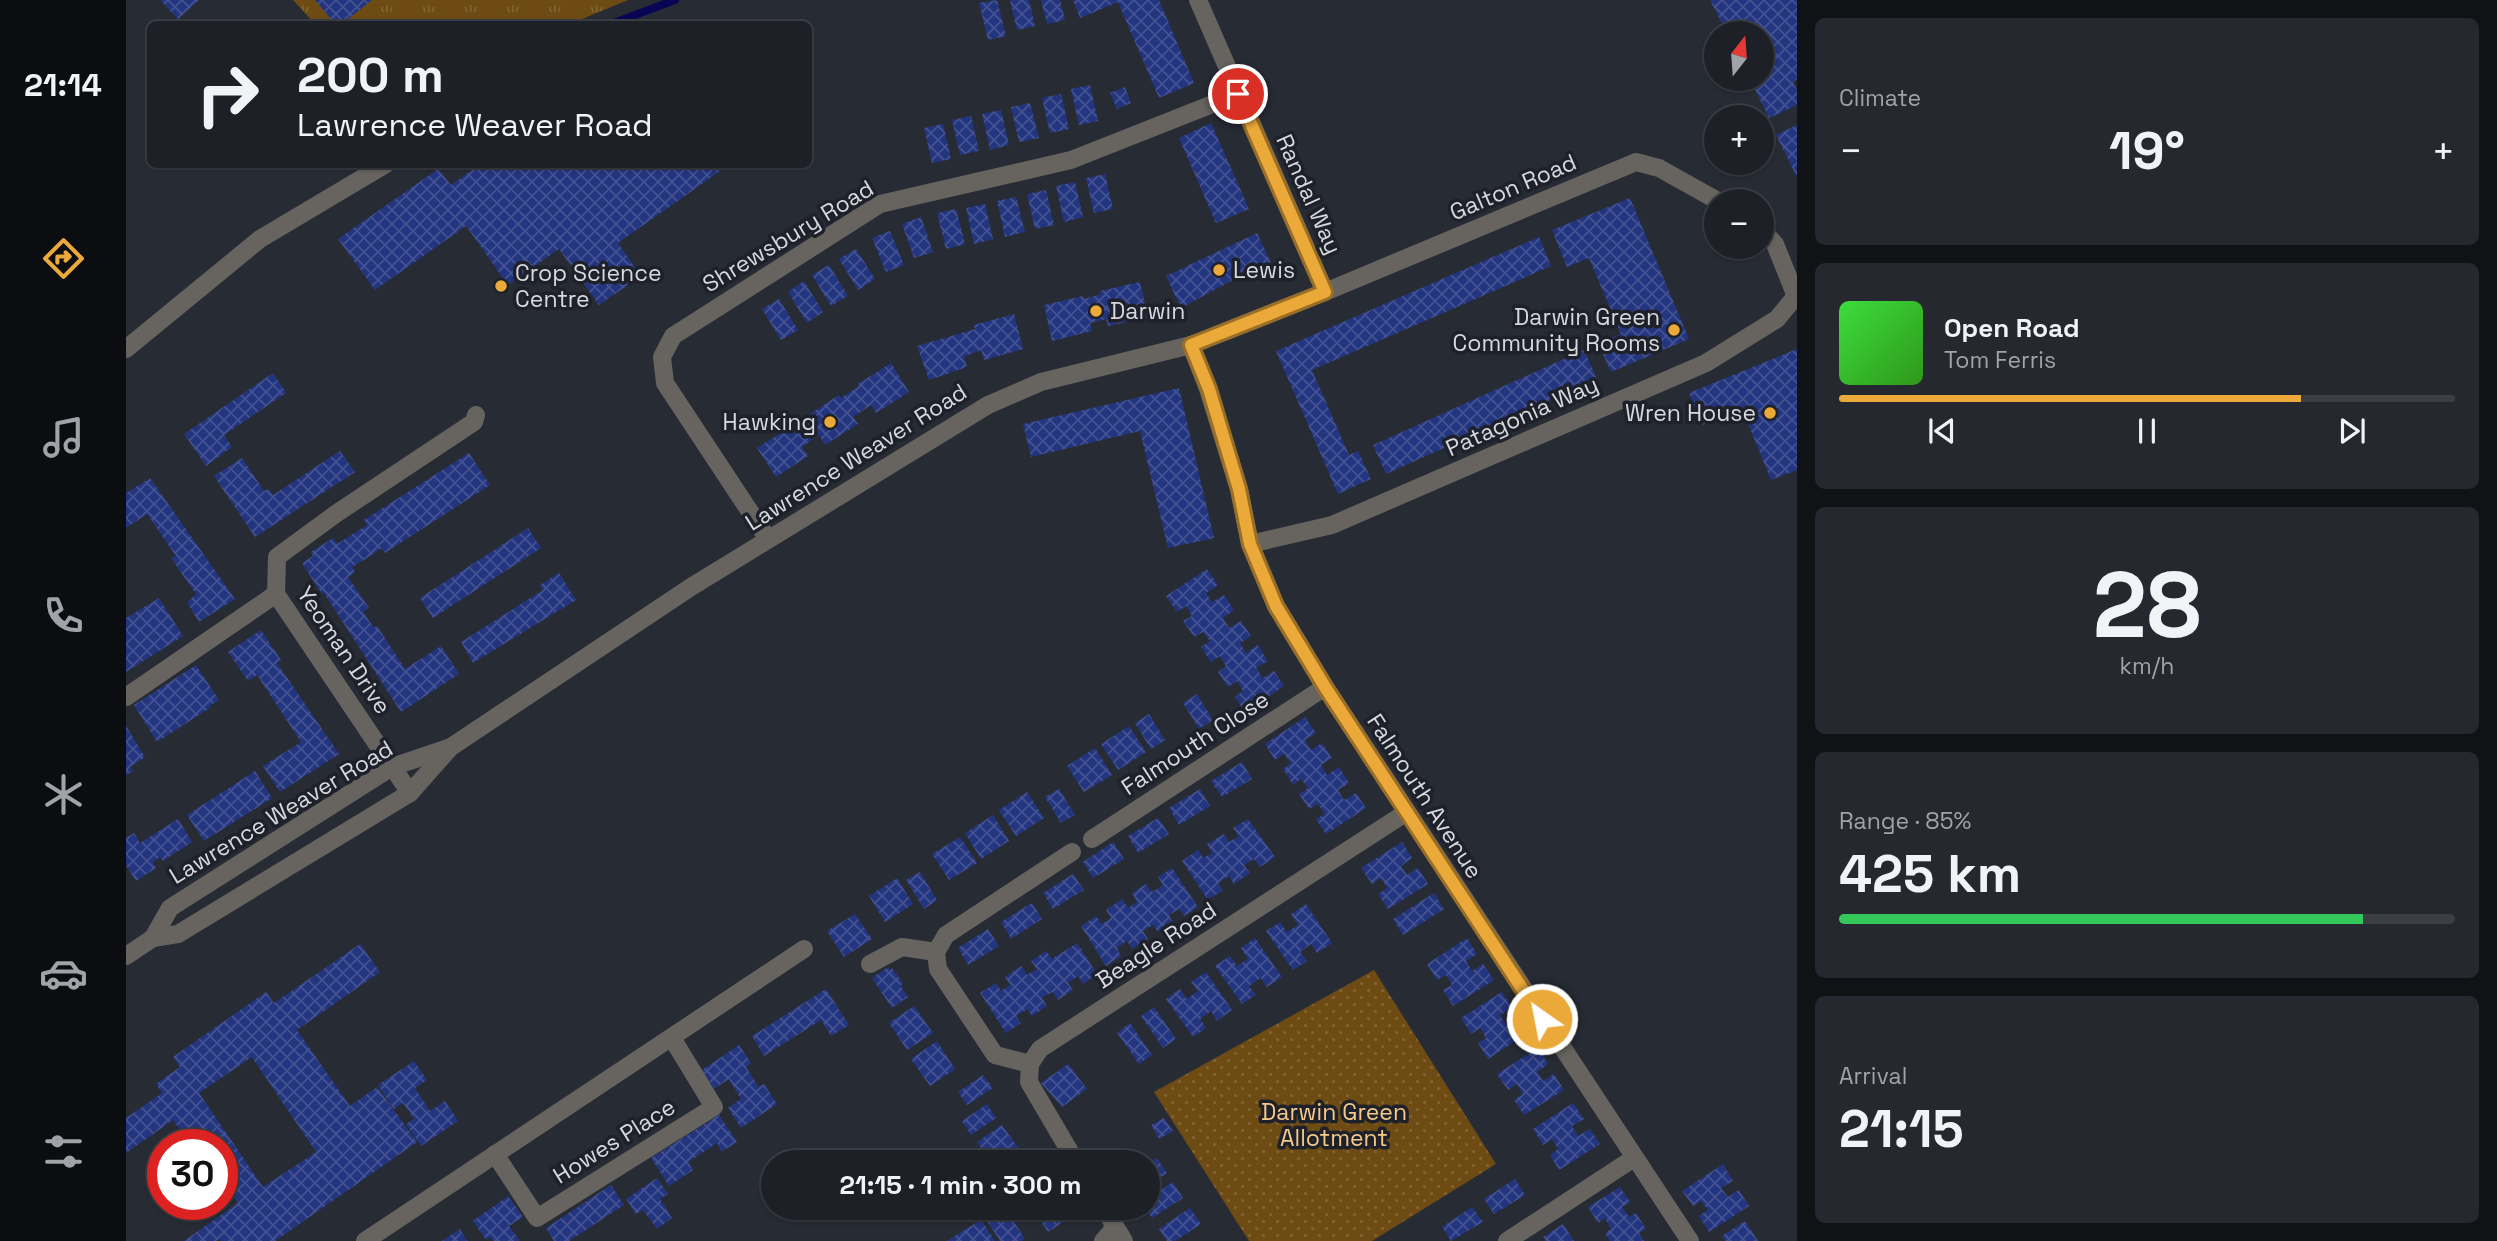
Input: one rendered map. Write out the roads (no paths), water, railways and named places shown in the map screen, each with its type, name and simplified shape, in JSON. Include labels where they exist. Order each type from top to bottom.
[{"type":"street","name":"Randal Way","points":[[1198,0],[1325,292]]},
{"type":"street","name":"Shrewsbury Road","points":[[768,539],[665,383],[662,357],[673,336],[880,204],[1071,160],[1238,94]]},
{"type":"street","name":"Galton Road","points":[[1325,292],[1636,162],[1659,168],[1704,193]]},
{"type":"street","points":[[126,349],[260,239],[379,168]]},
{"type":"street","points":[[1774,243],[1796,298]]},
{"type":"street","name":"Lawrence Weaver Road","points":[[126,956],[153,938],[178,934],[410,793],[451,747],[691,587],[988,405],[1041,382],[1191,345],[1325,292]]},
{"type":"street","name":"Patagonia Way","points":[[1250,544],[1332,526],[1706,363],[1777,319],[1796,298]]},
{"type":"street","name":"Falmouth Avenue","points":[[1191,345],[1209,389],[1239,489],[1250,544],[1276,606],[1325,687],[1689,1241]]},
{"type":"street","name":"Yeoman Drive","points":[[410,793],[276,594],[277,557],[337,513],[474,422],[476,415]]},
{"type":"street","points":[[126,698],[276,594]]},
{"type":"street","name":"Falmouth Close","points":[[1092,839],[1325,687]]},
{"type":"street","name":"Lawrence Weaver Road","points":[[153,938],[170,908],[392,767],[451,747]]},
{"type":"street","name":"Beagle Road","points":[[1030,1064],[1040,1049],[1407,812]]},
{"type":"street","points":[[1069,1150],[1029,1083],[1030,1064],[995,1055],[939,969],[936,951],[946,935],[1072,852]]},
{"type":"street","points":[[870,964],[902,947],[936,951]]},
{"type":"street","points":[[365,1241],[804,949]]},
{"type":"street","name":"Howes Place","points":[[495,1154],[537,1218],[714,1107],[672,1038]]},
{"type":"street","points":[[1510,1240],[1634,1158]]},
{"type":"street","points":[[1103,1241],[1109,1237],[1108,1220]]},
{"type":"street","points":[[1111,1220],[1124,1241]]},
{"type":"waterway","points":[[619,21],[675,0]]},
{"type":"place","name":"Lewis","points":[[1219,270]]},
{"type":"place","name":"Crop Science Centre","points":[[501,286]]},
{"type":"place","name":"Darwin","points":[[1096,311]]},
{"type":"place","name":"Darwin Green Community Rooms","points":[[1674,330]]},
{"type":"place","name":"Wren House","points":[[1770,413]]},
{"type":"place","name":"Hawking","points":[[830,422]]},
{"type":"park label","name":"Darwin Green Allotment","points":[[1334,1125]]}]
